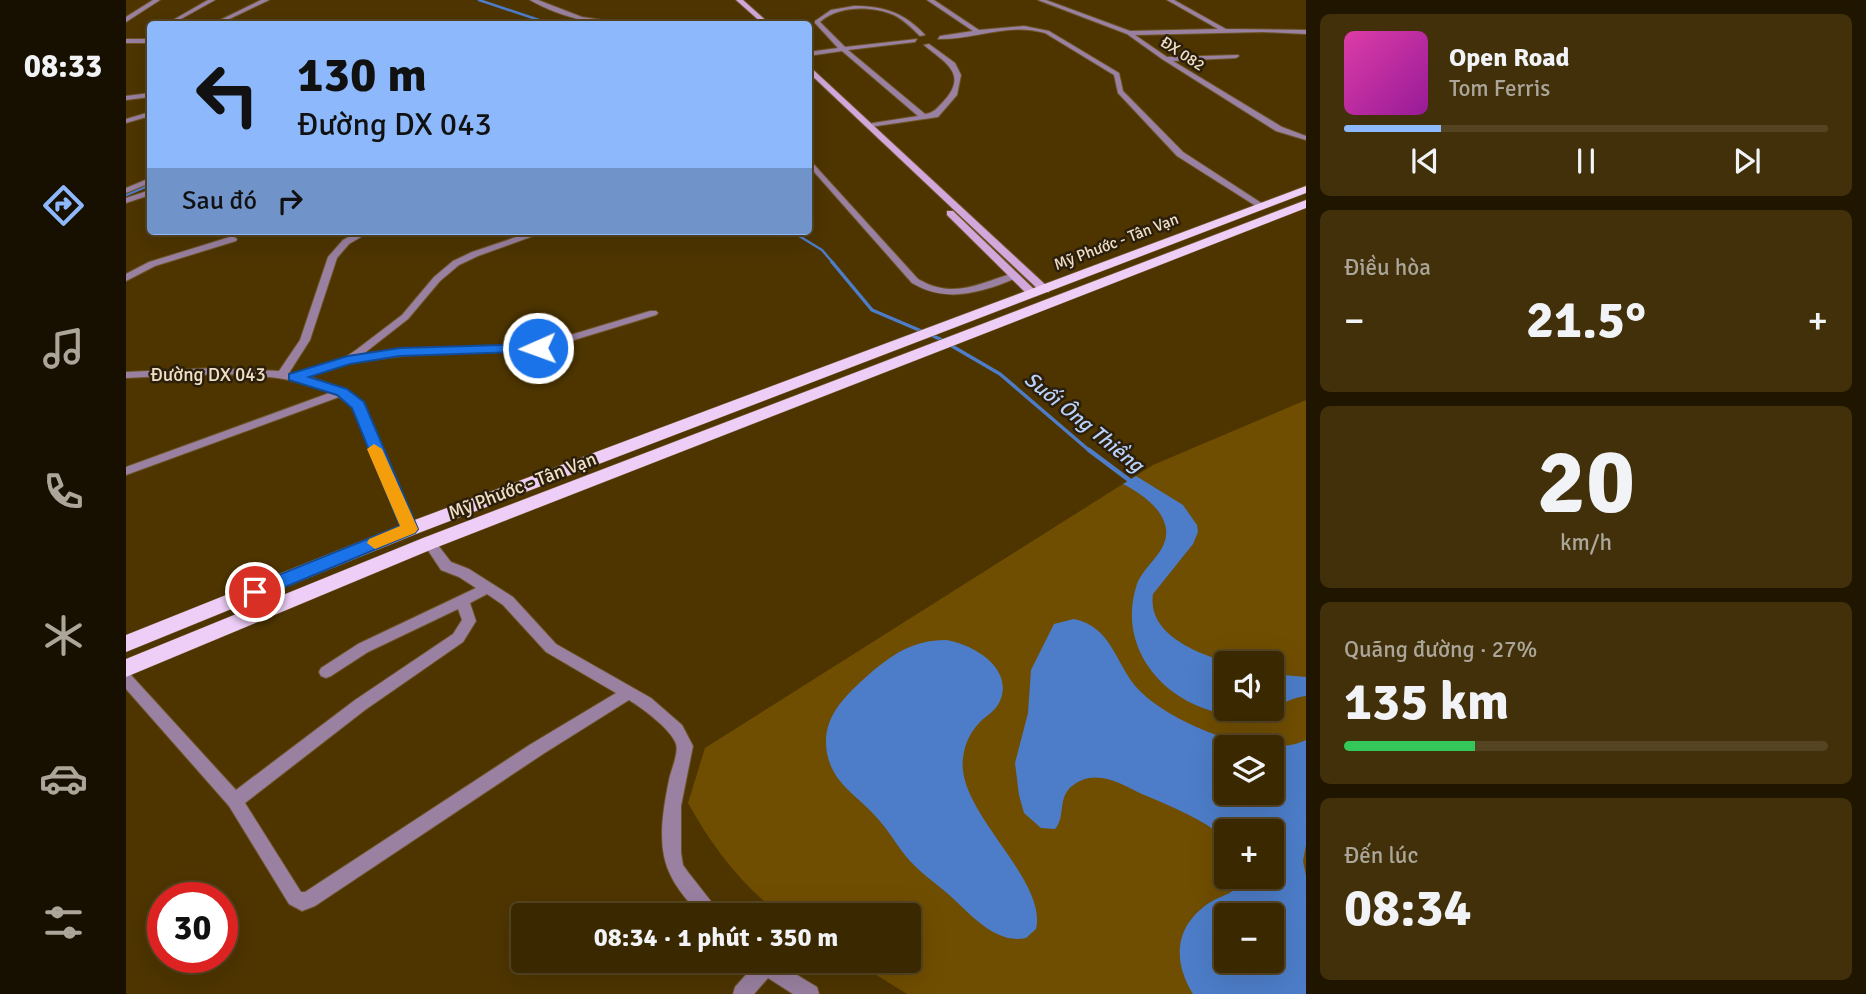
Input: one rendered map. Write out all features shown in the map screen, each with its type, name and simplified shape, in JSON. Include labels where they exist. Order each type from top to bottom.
[{"type":"main road","name":"Mỹ Phước - Tân Vạn","points":[[126,644],[410,529],[1306,190]]},
{"type":"main road","name":"Mỹ Phước - Tân Vạn","points":[[126,668],[429,543],[1306,204]]},
{"type":"street","points":[[126,20],[158,0]]},
{"type":"street","points":[[174,21],[212,0]]},
{"type":"street","points":[[221,21],[265,0]]},
{"type":"street","points":[[533,0],[574,17],[598,21]]},
{"type":"street","points":[[729,0],[752,21]]},
{"type":"street","points":[[739,0],[764,21]]},
{"type":"street","points":[[930,0],[980,33]]},
{"type":"street","name":"ĐX 082","points":[[1041,0],[1129,33],[1279,129],[1306,138]]},
{"type":"street","points":[[1170,0],[1224,30]]},
{"type":"street","points":[[922,35],[910,22],[896,14],[867,9],[836,10],[822,16],[817,22],[843,50],[924,117]]},
{"type":"street","points":[[915,40],[922,35],[940,38],[1020,28],[1042,30],[1117,74],[1120,92],[1180,154],[1262,206]]},
{"type":"street","points":[[1129,33],[1224,30],[1306,32]]},
{"type":"street","points":[[140,41],[147,37]]},
{"type":"street","points":[[927,45],[941,43],[943,40],[940,38]]},
{"type":"street","points":[[812,54],[915,40],[952,63],[958,83],[947,105],[935,115],[873,125]]},
{"type":"street","points":[[126,41],[147,41]]},
{"type":"street","points":[[1166,59],[1236,56]]},
{"type":"street","points":[[812,70],[873,125],[901,159],[1014,275],[1039,292]]},
{"type":"street","points":[[812,80],[901,159],[1039,292]]},
{"type":"street","points":[[126,98],[147,95]]},
{"type":"street","points":[[126,121],[147,115]]},
{"type":"street","points":[[812,165],[915,281],[925,287],[944,293],[963,293],[1014,275]]},
{"type":"street","points":[[126,191],[147,181]]},
{"type":"street","points":[[126,201],[147,192]]},
{"type":"street","points":[[282,375],[305,340],[333,257],[346,242],[359,235]]},
{"type":"street","points":[[348,360],[405,317],[426,289],[456,263],[531,235]]},
{"type":"street","points":[[126,278],[136,270],[152,264],[233,239]]},
{"type":"street","points":[[294,377],[348,360],[419,351],[538,348],[653,313]]},
{"type":"street","name":"Đường DX 043","points":[[126,375],[230,371],[282,375],[342,392]]},
{"type":"street","points":[[126,471],[342,392],[359,405],[375,451],[410,529]]},
{"type":"street","points":[[429,543],[446,566],[508,601],[551,648],[646,704],[677,730],[685,746],[678,773],[671,830],[676,868],[702,903]]},
{"type":"street","points":[[326,673],[363,648],[488,588]]},
{"type":"street","points":[[235,801],[360,705],[458,638],[467,628],[469,621],[462,600]]},
{"type":"street","points":[[126,679],[235,801],[295,898],[302,902],[628,693]]},
{"type":"street","points":[[742,994],[756,973]]},
{"type":"street","points":[[776,973],[810,994]]},
{"type":"shaded area","points":[[1306,400],[1306,994],[907,994],[873,973],[921,973],[921,903],[767,903],[728,864],[688,803],[705,748],[1153,465]]},
{"type":"water","points":[[1136,476],[1183,505],[1197,525],[1198,532],[1193,544],[1153,594],[1153,608],[1166,631],[1190,648],[1214,658],[1214,711],[1196,705],[1175,693],[1157,677],[1143,657],[1134,635],[1132,610],[1137,584],[1164,544],[1166,529],[1156,508],[1123,484]]},
{"type":"water","points":[[1074,619],[1097,630],[1112,647],[1137,688],[1151,701],[1170,714],[1217,735],[1214,735],[1214,805],[1284,805],[1284,745],[1306,740],[1306,845],[1303,861],[1306,876],[1306,994],[1193,994],[1186,981],[1180,956],[1180,944],[1189,922],[1209,903],[1235,889],[1284,889],[1284,819],[1214,819],[1214,830],[1117,782],[1098,777],[1082,780],[1067,791],[1055,829],[1041,828],[1024,813],[1015,763],[1028,713],[1031,670],[1054,624]]},
{"type":"water","points":[[946,640],[957,642],[979,653],[997,669],[1002,679],[1003,691],[999,703],[975,727],[968,739],[963,771],[968,790],[978,810],[1030,892],[1036,911],[1036,929],[1026,938],[1014,939],[992,932],[919,870],[871,811],[841,782],[827,753],[827,730],[831,720],[842,701],[857,685],[903,650],[923,643]]},
{"type":"water","points":[[1284,675],[1306,677],[1306,696],[1284,703]]},
{"type":"waterway","points":[[479,0],[542,21]]},
{"type":"waterway","points":[[126,195],[147,186]]},
{"type":"waterway","name":"Suối Ông Thiềng","points":[[798,235],[822,250],[834,264]]},
{"type":"waterway","name":"Suối Ông Thiềng","points":[[832,262],[872,310],[940,339],[1000,374],[1091,452]]},
{"type":"waterway","name":"Suối Ông Thiềng","points":[[1089,450],[1133,483]]},
{"type":"slow traffic","points":[[374,449],[410,529],[375,543]]},
{"type":"route","points":[[255,592],[410,529],[371,441],[359,405],[342,392],[294,377],[348,360],[400,352],[538,348]]}]
